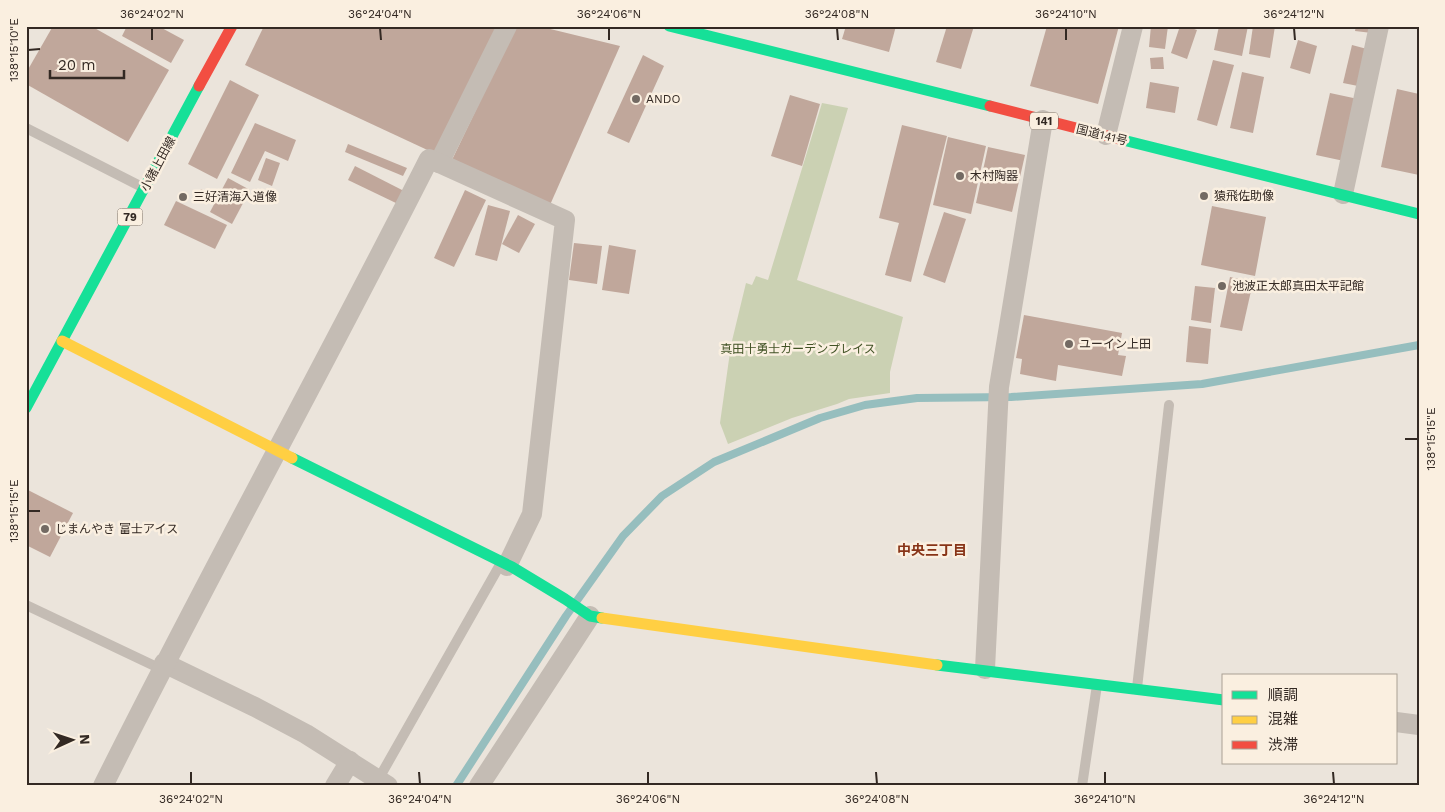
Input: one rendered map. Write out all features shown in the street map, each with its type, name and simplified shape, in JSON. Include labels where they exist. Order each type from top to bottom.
[{"type":"main road","name":"小諸上田線","points":[[26,408],[232,26]]},
{"type":"main road","name":"国道141号","points":[[669,26],[697,30],[1043,120],[1419,214]]},
{"type":"main road","points":[[62,341],[504,564],[563,596],[589,615],[908,661],[1222,700]]},
{"type":"street","points":[[440,162],[506,26]]},
{"type":"street","points":[[1106,135],[1133,26]]},
{"type":"street","points":[[1342,194],[1379,26]]},
{"type":"street","points":[[985,670],[999,386],[1043,120]]},
{"type":"street","points":[[103,786],[163,666],[373,270],[429,159],[440,162],[565,220],[532,514],[504,564]]},
{"type":"street","points":[[479,786],[589,615]]},
{"type":"street","points":[[163,666],[255,707],[306,734],[383,783]]},
{"type":"street","points":[[1398,722],[1419,725]]},
{"type":"street","points":[[335,786],[350,761]]},
{"type":"lane","points":[[26,128],[145,188]]},
{"type":"lane","points":[[1137,689],[1169,405]]},
{"type":"lane","points":[[383,783],[504,564]]},
{"type":"lane","points":[[26,605],[163,666]]},
{"type":"lane","points":[[1082,786],[1097,685]]},
{"type":"green space","name":"真田十勇士ガーデンプレイス","points":[[822,103],[848,108],[797,280],[903,317],[890,372],[890,393],[849,399],[792,418],[728,444],[720,423],[731,345],[746,283],[752,285],[756,276],[768,280]]},
{"type":"building","points":[[53,26],[91,26],[169,70],[128,142],[26,84],[26,73]]},
{"type":"building","points":[[127,26],[158,26],[184,40],[171,63],[122,36]]},
{"type":"building","points":[[264,26],[500,26],[436,154],[245,65]]},
{"type":"building","points":[[516,26],[538,26],[620,46],[550,205],[451,162]]},
{"type":"building","points":[[846,26],[896,26],[889,52],[842,39]]},
{"type":"building","points":[[947,26],[974,26],[961,69],[936,62]]},
{"type":"building","points":[[1047,26],[1119,26],[1098,104],[1030,86]]},
{"type":"building","points":[[1151,26],[1168,26],[1165,49],[1149,47]]},
{"type":"building","points":[[1180,26],[1197,30],[1187,59],[1171,53]]},
{"type":"building","points":[[1219,26],[1248,26],[1242,56],[1214,50]]},
{"type":"building","points":[[1253,26],[1275,26],[1270,58],[1249,54]]},
{"type":"building","points":[[1356,26],[1372,26],[1372,33],[1355,31]]},
{"type":"building","points":[[1298,40],[1317,46],[1310,74],[1290,68]]},
{"type":"building","points":[[1352,45],[1367,49],[1358,86],[1343,83]]},
{"type":"building","name":"ANDO","points":[[643,55],[664,66],[629,143],[607,133]]},
{"type":"building","points":[[1163,57],[1164,69],[1151,69],[1150,58]]},
{"type":"building","points":[[1213,60],[1234,65],[1217,126],[1197,120]]},
{"type":"building","points":[[1242,72],[1264,77],[1253,133],[1230,128]]},
{"type":"building","points":[[230,80],[259,95],[217,179],[188,164]]},
{"type":"building","points":[[1150,82],[1179,87],[1175,113],[1146,108]]},
{"type":"building","points":[[1397,89],[1419,94],[1419,175],[1381,167]]},
{"type":"building","points":[[1330,93],[1358,99],[1344,161],[1316,155]]},
{"type":"building","points":[[790,95],[820,104],[802,166],[771,156]]},
{"type":"building","points":[[255,123],[296,140],[288,161],[265,151],[250,182],[231,173]]},
{"type":"building","points":[[902,125],[947,136],[911,282],[885,275],[899,223],[879,218]]},
{"type":"building","name":"木村陶器","points":[[948,137],[986,146],[971,214],[933,205]]},
{"type":"building","points":[[348,144],[407,168],[403,176],[345,152]]},
{"type":"building","points":[[988,147],[1025,155],[1012,212],[976,203]]},
{"type":"building","points":[[266,158],[280,163],[272,186],[258,180]]},
{"type":"building","points":[[355,166],[404,191],[398,204],[348,180]]},
{"type":"building","points":[[228,178],[250,190],[232,224],[210,212]]},
{"type":"building","points":[[201,189],[207,192],[204,200],[197,196]]},
{"type":"building","points":[[465,190],[486,200],[454,267],[434,258]]},
{"type":"building","points":[[176,201],[227,225],[215,249],[164,225]]},
{"type":"building","points":[[488,205],[510,211],[497,261],[475,255]]},
{"type":"building","points":[[1212,206],[1266,217],[1255,276],[1201,265]]},
{"type":"building","points":[[944,212],[966,219],[945,283],[923,275]]},
{"type":"building","points":[[518,215],[535,224],[519,253],[502,244]]},
{"type":"building","points":[[574,243],[602,246],[597,284],[569,280]]},
{"type":"building","points":[[609,245],[636,250],[629,294],[602,290]]},
{"type":"building","points":[[1230,277],[1253,282],[1242,331],[1220,327]]},
{"type":"building","points":[[1195,286],[1215,288],[1211,323],[1191,320]]},
{"type":"building","name":"ユーイン上田","points":[[1024,315],[1122,333],[1118,355],[1126,356],[1122,376],[1058,365],[1056,381],[1020,374],[1022,359],[1016,358]]},
{"type":"building","points":[[1189,326],[1211,329],[1208,364],[1186,362]]},
{"type":"building","name":"じまんやき 富士アイス","points":[[26,489],[73,513],[50,557],[26,545]]},
{"type":"waterway","points":[[456,786],[566,616],[623,536],[662,496],[714,462],[820,418],[865,405],[917,398],[1011,397],[1202,384],[1419,345]]},
{"type":"traffic: fast","points":[[669,26],[990,106]]},
{"type":"traffic: fast","points":[[26,408],[199,86]]},
{"type":"traffic: fast","points":[[1123,140],[1419,214]]},
{"type":"traffic: fast","points":[[292,458],[512,567],[590,616],[602,618]]},
{"type":"traffic: fast","points":[[937,665],[1222,700]]},
{"type":"traffic: slow","points":[[62,341],[292,458]]},
{"type":"traffic: slow","points":[[602,618],[937,665]]},
{"type":"traffic: jam","points":[[199,86],[232,26]]},
{"type":"traffic: jam","points":[[990,106],[1123,140]]},
{"type":"place","name":"ANDO","points":[[636,99]]},
{"type":"place","name":"木村陶器","points":[[960,176]]},
{"type":"place","name":"猿飛佐助像","points":[[1204,196]]},
{"type":"place","name":"三好清海入道像","points":[[183,197]]},
{"type":"place","name":"池波正太郎真田太平記館","points":[[1222,286]]},
{"type":"place","name":"ユーイン上田","points":[[1069,344]]},
{"type":"place","name":"じまんやき 富士アイス","points":[[45,529]]},
{"type":"district","name":"中央三丁目","points":[[932,550]]}]
